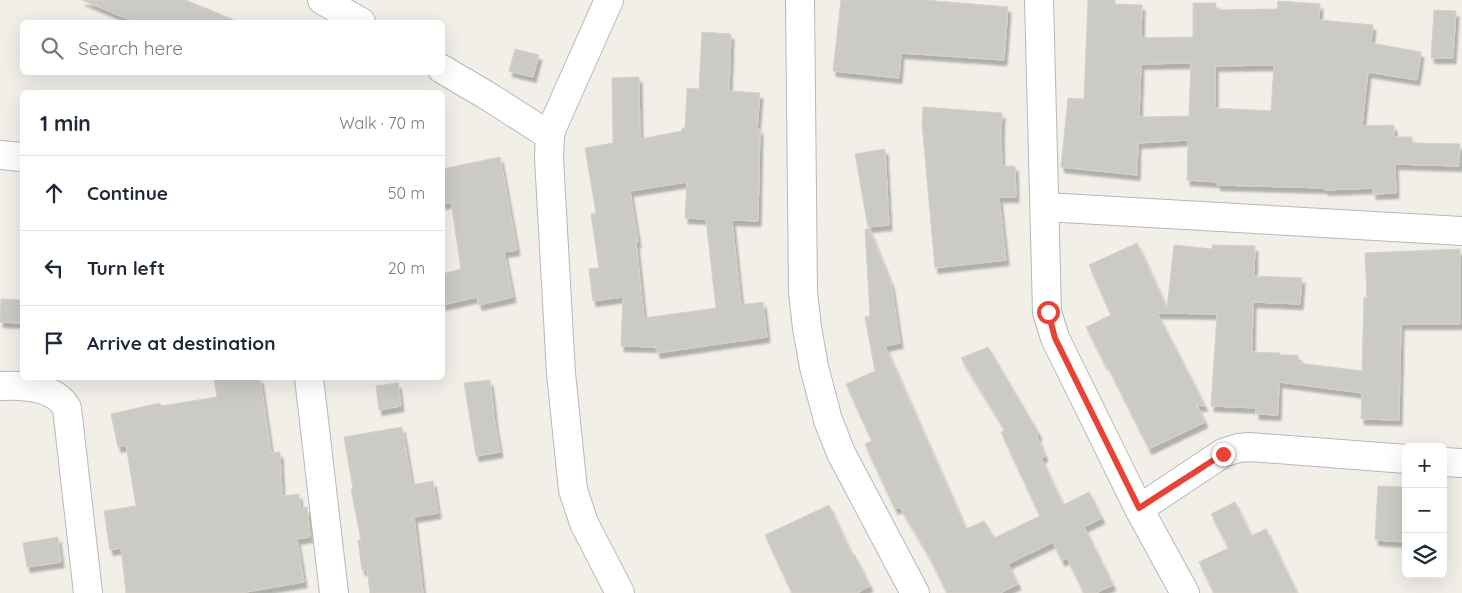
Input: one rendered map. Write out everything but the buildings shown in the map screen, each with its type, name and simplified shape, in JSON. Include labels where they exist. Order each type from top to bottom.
[{"type":"street","points":[[322,0],[357,20]]},
{"type":"street","points":[[609,0],[550,136],[549,158],[561,373],[573,490],[584,523],[620,593]]},
{"type":"street","points":[[800,0],[803,292],[814,367],[828,420],[841,453],[915,593]]},
{"type":"street","points":[[1039,0],[1048,312],[1052,328],[1139,508],[1186,593]]},
{"type":"street","points":[[445,71],[550,136]]},
{"type":"street","points":[[0,155],[20,157]]},
{"type":"street","points":[[1045,208],[1462,231]]},
{"type":"street","points":[[309,380],[334,593]]},
{"type":"street","points":[[0,386],[36,388],[59,399],[67,408],[88,593]]},
{"type":"street","points":[[1139,508],[1223,454],[1238,448],[1250,447],[1402,459]]},
{"type":"street","points":[[1447,462],[1462,463]]},
{"type":"route","points":[[1048,312],[1055,338],[1139,508],[1223,454]]}]
